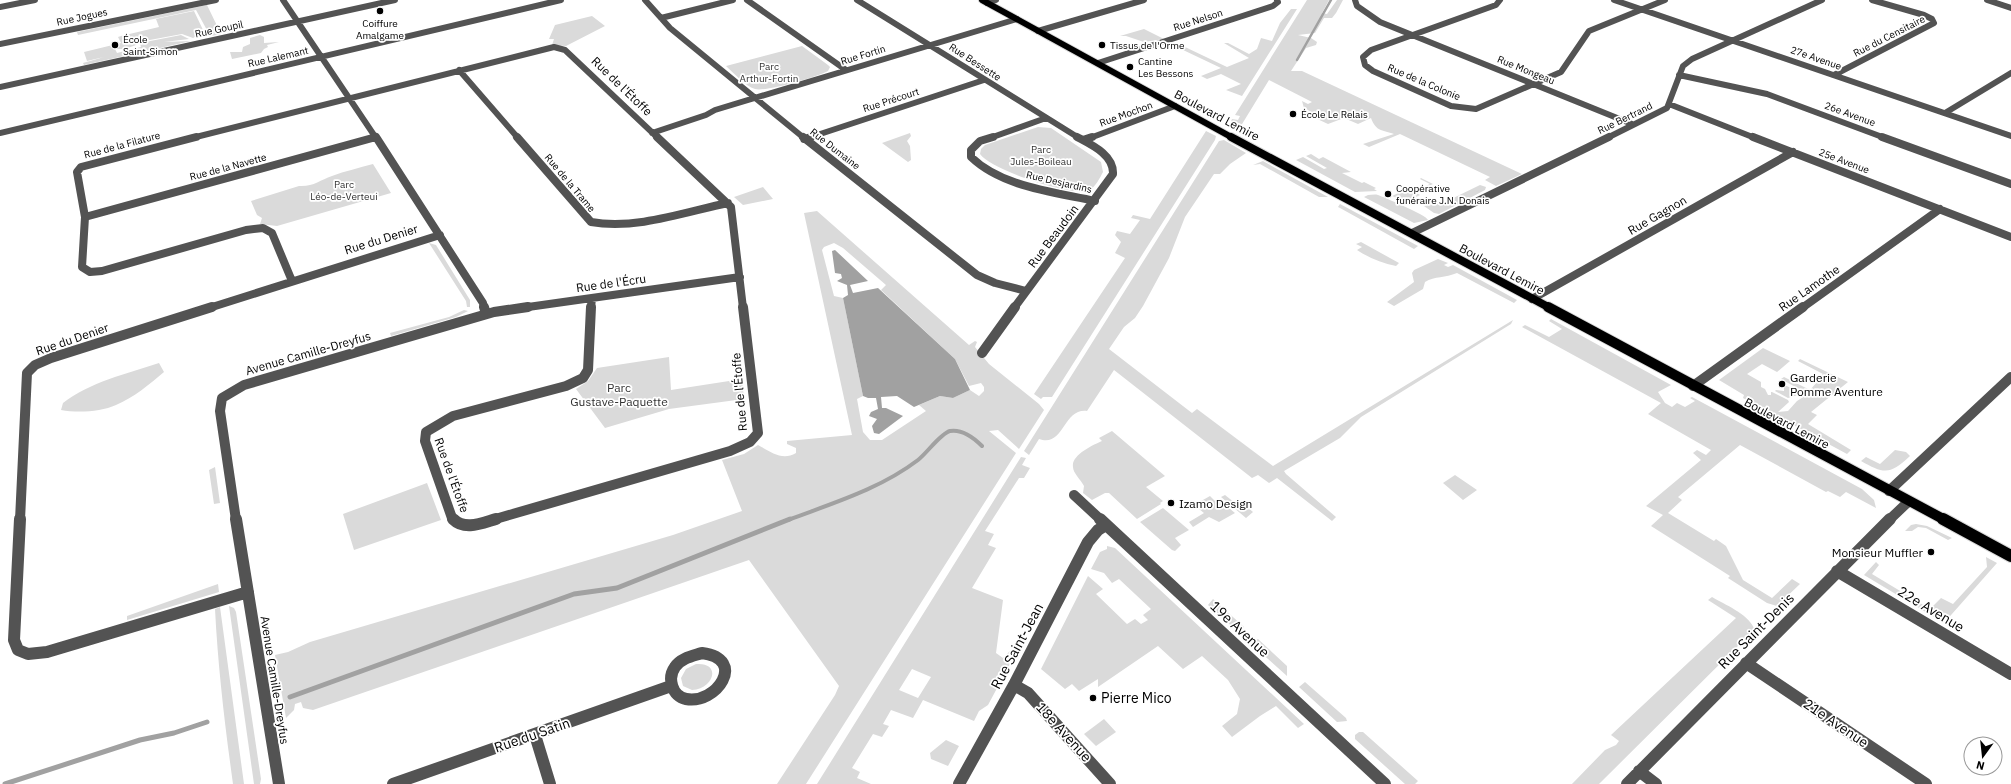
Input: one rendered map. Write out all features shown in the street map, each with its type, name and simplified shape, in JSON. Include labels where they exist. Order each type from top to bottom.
[{"type":"main road","name":"Boulevard Lemire","points":[[989,1],[1038,31],[1175,106],[1908,502],[2011,556]]},
{"type":"street","points":[[0,7],[35,0]]},
{"type":"street","name":"Rue Jogues","points":[[0,44],[216,0]]},
{"type":"street","points":[[283,0],[350,97],[440,235],[483,302],[486,314]]},
{"type":"street","name":"Rue Goupil","points":[[0,88],[395,0]]},
{"type":"street","name":"Rue Lalemant","points":[[0,133],[561,0]]},
{"type":"street","name":"Rue Dumaine","points":[[645,0],[670,28],[754,98],[977,275],[995,283],[1026,291]]},
{"type":"street","points":[[661,18],[733,0]]},
{"type":"street","points":[[747,0],[846,70]]},
{"type":"street","name":"Rue Bessette","points":[[857,0],[1083,140]]},
{"type":"street","points":[[1038,31],[1144,0]]},
{"type":"street","name":"Rue Nelson","points":[[1098,63],[1276,5],[1277,0]]},
{"type":"street","name":"Rue Mongeau","points":[[1355,0],[1357,6],[1374,18],[1412,35],[1632,124]]},
{"type":"street","points":[[1412,35],[1496,5],[1500,0]]},
{"type":"street","name":"27e Avenue","points":[[1614,0],[2011,136]]},
{"type":"street","points":[[1535,84],[1563,71],[1589,31],[1665,0]]},
{"type":"street","name":"Rue Bertrand","points":[[1412,233],[1530,177],[1632,124],[1667,108],[1683,66],[1692,59],[1822,0]]},
{"type":"street","name":"Rue du Censitaire","points":[[1834,75],[1934,23],[1932,19],[1924,15],[1872,0]]},
{"type":"street","points":[[1987,0],[2011,8]]},
{"type":"street","name":"Rue Fortin","points":[[652,133],[706,115],[715,110],[1017,19]]},
{"type":"street","name":"Rue de la Colonie","points":[[1412,35],[1368,51],[1363,56],[1365,64],[1373,71],[1451,106],[1463,108],[1480,108],[1535,84]]},
{"type":"street","name":"Rue de l'Étoffe","points":[[350,97],[538,50],[560,48],[565,50],[728,203],[732,211],[758,429],[754,439],[745,445],[730,451],[490,521],[472,526],[457,523],[452,518],[428,453],[425,441],[426,432],[435,424],[453,416],[566,386],[583,378],[588,370],[592,298]]},
{"type":"street","name":"Rue de la Trame","points":[[459,70],[591,222],[603,225],[645,220],[728,203]]},
{"type":"street","points":[[1945,113],[2011,73]]},
{"type":"street","name":"26e Avenue","points":[[1679,75],[1767,94],[2011,184]]},
{"type":"street","name":"Rue Précourt","points":[[804,138],[984,80]]},
{"type":"street","name":"Rue de la Filature","points":[[292,281],[272,233],[267,229],[261,228],[246,230],[105,270],[89,272],[82,267],[85,216],[76,174],[82,167],[90,163],[350,97]]},
{"type":"street","name":"25e Avenue","points":[[1669,104],[2011,237]]},
{"type":"street","name":"Rue Mochon","points":[[1083,140],[1175,106]]},
{"type":"street","name":"Rue Fortin","points":[[646,127],[700,111],[715,110]]},
{"type":"street","name":"Rue Desjardins","points":[[1046,118],[980,142],[971,150],[971,157],[984,168],[1012,181],[1095,201]]},
{"type":"street","name":"Rue de la Navette","points":[[85,216],[376,138]]},
{"type":"street","name":"Rue Beaudoin","points":[[982,353],[1026,291],[1113,175],[1113,165],[1107,156],[1083,140]]},
{"type":"street","name":"Rue Gagnon","points":[[1532,299],[1793,152]]},
{"type":"street","name":"Rue Lamothe","points":[[1693,386],[1940,209]]},
{"type":"street","name":"Rue du Denier","points":[[248,592],[47,652],[28,654],[18,650],[14,640],[25,378],[27,373],[35,365],[51,358],[440,235]]},
{"type":"street","name":"Rue de l'Écru","points":[[486,314],[740,277]]},
{"type":"street","name":"Avenue Camille-Dreyfus","points":[[279,784],[220,412],[222,398],[244,385],[486,314]]},
{"type":"street","points":[[1889,491],[2011,377]]},
{"type":"street","name":"19e Avenue","points":[[1074,495],[1385,784]]},
{"type":"street","name":"Rue Saint-Denis","points":[[1627,784],[1837,570],[1908,502]]},
{"type":"street","name":"Rue Saint-Jean","points":[[959,784],[1014,685],[1088,542],[1098,530],[1106,525]]},
{"type":"street","name":"22e Avenue","points":[[1837,570],[2011,674]]},
{"type":"street","name":"21e Avenue","points":[[1746,663],[1926,784]]},
{"type":"street","name":"18e Avenue","points":[[1014,685],[1028,693],[1110,784]]},
{"type":"street","name":"Rue du Satin","points":[[393,784],[670,686]]},
{"type":"street","points":[[535,735],[550,784]]},
{"type":"street","points":[[1639,771],[1656,784]]},
{"type":"green space","points":[[1307,0],[1329,0],[1322,13],[1327,14],[1337,0],[1343,0],[1332,18],[1324,18],[1315,33],[1298,35],[1311,38],[1317,42],[1316,45],[1306,48],[1291,71],[1302,71],[1522,174],[1496,186],[1485,180],[1490,177],[1400,134],[1369,147],[1363,144],[1394,134],[1383,131],[1375,126],[1371,118],[1358,124],[1344,118],[1328,124],[1313,117],[1317,115],[1304,108],[1302,101],[1308,104],[1312,102],[1269,80],[1239,129],[1230,124],[1232,119],[1238,120],[1240,116],[1235,115]]},
{"type":"green space","points":[[207,5],[221,34],[211,36],[211,34],[206,34],[208,32],[196,10],[78,35],[77,32]]},
{"type":"green space","points":[[1291,9],[1297,9],[1242,96],[1226,90],[1241,84],[1221,74],[1207,79],[1201,76],[1221,68],[1181,49],[1185,47],[1227,67],[1249,58],[1224,43],[1228,43],[1249,54],[1257,49],[1261,38],[1272,41],[1280,23]]},
{"type":"green space","points":[[194,11],[204,32],[193,38],[182,34],[139,42],[136,45],[125,49],[115,49],[117,53],[141,47],[140,43],[181,35],[189,39],[164,42],[191,41],[84,65],[83,63],[104,57],[87,61],[84,52],[121,43],[118,37],[121,36],[159,27],[156,19]]},
{"type":"green space","points":[[592,16],[605,26],[566,46],[552,45],[554,39],[549,39],[555,25]]},
{"type":"green space","points":[[1144,29],[1164,39],[1144,42],[1126,36],[1120,36]]},
{"type":"green space","points":[[260,35],[264,37],[264,43],[279,42],[267,45],[268,47],[261,53],[232,59],[230,52],[242,52],[243,47],[250,44],[250,38]]},
{"type":"green space","name":"Parc Arthur-Fortin","points":[[802,46],[828,65],[830,67],[828,71],[814,77],[792,83],[770,88],[755,89],[747,85],[726,66]]},
{"type":"green space","name":"Parc Jules-Boileau","points":[[1038,127],[1051,128],[1101,162],[1103,172],[1092,189],[1081,191],[1068,190],[1033,181],[1000,168],[980,154],[981,149],[985,145]]},
{"type":"green space","points":[[1206,131],[1216,136],[1215,140],[1052,397],[1043,397],[1041,399],[1034,394],[1125,258],[1115,253],[1121,242],[1115,235],[1117,231],[1130,234],[1140,220],[1131,218],[1133,215],[1150,219]]},
{"type":"green space","points":[[910,133],[911,136],[907,141],[910,146],[911,160],[908,162],[882,143]]},
{"type":"green space","points":[[1224,140],[1246,153],[1230,164],[1220,174],[1214,174],[1185,217],[1169,258],[1143,306],[1135,318],[1124,327],[1109,349],[1192,413],[1197,409],[1273,466],[1513,320],[1511,324],[1361,417],[1340,438],[1284,471],[1336,517],[1332,521],[1277,478],[1269,483],[1258,475],[1252,478],[1114,370],[1087,411],[1079,412],[1073,415],[1054,438],[1047,440],[1039,439],[1029,455],[1024,451],[1219,141]]},
{"type":"green space","points":[[1311,154],[1319,159],[1323,157],[1351,172],[1342,173],[1376,188],[1374,189],[1377,191],[1355,192],[1296,160],[1303,157],[1324,169],[1327,168],[1306,156]]},
{"type":"green space","points":[[1263,161],[1328,197],[1319,197],[1260,164],[1253,165]]},
{"type":"green space","name":"Parc Léo-de-Verteui","points":[[373,164],[391,193],[277,226],[260,224],[262,218],[257,215],[251,201],[299,186],[312,184],[337,174]]},
{"type":"green space","points":[[1421,178],[1433,184],[1415,192],[1420,195],[1406,202],[1392,196],[1407,189],[1413,192],[1430,184],[1420,179]]},
{"type":"green space","points":[[1480,185],[1486,187],[1485,190],[1439,214],[1434,213],[1424,206],[1432,201],[1439,205]]},
{"type":"green space","points":[[763,187],[773,199],[743,205],[734,197]]},
{"type":"green space","points":[[1368,195],[1382,196],[1413,210],[1428,220],[1414,223],[1364,197]]},
{"type":"green space","points":[[1340,204],[1418,246],[1414,249],[1338,207]]},
{"type":"green space","points":[[817,211],[969,345],[975,341],[977,342],[975,347],[989,364],[1039,404],[1044,410],[1019,449],[998,430],[989,431],[1016,453],[806,784],[777,784],[835,695],[839,686],[749,560],[313,710],[303,708],[301,702],[295,704],[294,710],[286,718],[275,655],[288,652],[310,642],[673,535],[742,511],[722,460],[744,454],[758,445],[777,455],[786,456],[796,453],[796,448],[787,444],[787,441],[852,435],[804,213]],"holes":[[[834,243],[843,248],[886,285],[881,290],[955,359],[969,386],[981,383],[984,387],[984,391],[979,396],[970,390],[953,398],[940,396],[919,405],[926,411],[882,440],[870,440],[863,432],[857,399],[863,396],[843,298],[834,296],[822,250],[824,247]]]},
{"type":"green space","points":[[1361,242],[1399,263],[1396,266],[1381,262],[1366,255],[1357,250],[1362,247],[1356,244]]},
{"type":"green space","points":[[429,243],[436,245],[470,300],[470,307],[467,307],[466,301]]},
{"type":"green space","points":[[1438,259],[1448,263],[1444,265],[1448,267],[1453,265],[1517,300],[1514,303],[1457,273],[1425,282],[1423,289],[1394,306],[1387,302],[1414,282],[1412,273],[1414,270]]},
{"type":"green space","points":[[464,310],[468,311],[456,317],[391,336],[390,333],[449,317]]},
{"type":"green space","points":[[1551,319],[1671,385],[1658,392],[1665,403],[1672,407],[1677,403],[1685,407],[1695,401],[1690,398],[1692,397],[1862,489],[1874,500],[1876,508],[1846,492],[1840,497],[1828,491],[1826,492],[1740,445],[1678,497],[1682,500],[1668,513],[1714,541],[1716,539],[1726,546],[1743,580],[1772,598],[1792,579],[1800,584],[1777,606],[1767,603],[1728,578],[1730,576],[1651,526],[1663,515],[1646,506],[1701,460],[1693,453],[1697,450],[1706,455],[1711,450],[1648,414],[1661,403],[1522,327],[1525,325],[1549,337],[1562,329],[1549,321]]},
{"type":"green space","name":"Garderie Pomme Aventure","points":[[1763,348],[1790,361],[1777,372],[1762,364],[1747,374],[1761,382],[1761,387],[1765,389],[1768,395],[1771,395],[1772,392],[1788,400],[1789,402],[1778,412],[1788,411],[1797,401],[1808,394],[1781,379],[1784,377],[1810,390],[1818,381],[1815,380],[1823,374],[1798,361],[1800,359],[1848,382],[1811,412],[1817,415],[1808,424],[1851,450],[1847,454],[1743,398],[1744,395],[1719,380]]},
{"type":"green space","name":"Parc Gustave-Paquette","points":[[669,357],[671,390],[742,379],[744,399],[669,409],[605,428],[576,389],[588,381],[597,368]]},
{"type":"green space","points":[[159,363],[164,372],[129,399],[103,409],[81,412],[61,410],[63,403],[85,389],[109,379]]},
{"type":"green space","points":[[1782,384],[1798,391],[1801,394],[1788,398],[1775,391],[1784,391],[1784,387],[1780,386]]},
{"type":"green space","points":[[1112,431],[1165,476],[1146,487],[1163,501],[1160,503],[1161,504],[1137,519],[1109,493],[1105,493],[1092,500],[1083,493],[1084,486],[1073,469],[1075,458],[1083,451],[1102,441],[1099,438]]},
{"type":"green space","points":[[1895,450],[1906,452],[1910,456],[1897,467],[1892,469],[1881,470],[1861,461],[1866,457],[1880,464]]},
{"type":"green space","points":[[1021,457],[1026,458],[1022,465],[1030,468],[1024,478],[1019,478],[985,531],[994,534],[988,545],[996,548],[972,588],[1003,600],[996,653],[1003,658],[1011,650],[1017,651],[988,705],[979,711],[974,721],[923,700],[913,718],[891,710],[883,724],[889,726],[882,737],[873,734],[852,768],[860,772],[857,778],[871,784],[817,784]],"holes":[[[912,669],[931,677],[918,698],[899,690]]]},
{"type":"green space","points":[[215,467],[220,503],[214,504],[209,470]]},
{"type":"green space","points":[[1455,475],[1477,490],[1463,500],[1443,483]]},
{"type":"green space","points":[[427,483],[441,520],[354,550],[343,514]]},
{"type":"green space","points":[[1225,495],[1235,503],[1239,500],[1253,512],[1246,518],[1221,497]]},
{"type":"green space","points":[[1210,496],[1215,501],[1218,499],[1235,513],[1219,522],[1209,517],[1193,527],[1189,522],[1204,513],[1194,505]]},
{"type":"green space","points":[[1163,508],[1189,530],[1175,538],[1181,545],[1175,551],[1140,522]]},
{"type":"green space","points":[[1916,524],[1927,526],[1952,538],[1948,540],[1926,528],[1918,527],[1912,531],[1905,531],[1911,525]]},
{"type":"green space","points":[[1107,546],[1115,548],[1304,724],[1298,728],[1276,706],[1232,737],[1222,726],[1237,714],[1240,699],[1228,680],[1202,656],[1183,669],[1158,646],[1098,687],[1098,679],[1079,691],[1072,684],[1065,689],[1041,669],[1088,576],[1103,589],[1096,594],[1127,624],[1135,619],[1141,624],[1148,620],[1143,615],[1151,609],[1119,579],[1112,583],[1104,573],[1091,569],[1100,552],[1107,549]]},
{"type":"green space","points":[[1986,557],[1997,563],[1944,623],[1864,575],[1876,562],[1879,565],[1872,574],[1930,609],[1941,598],[1953,604],[1987,567]]},
{"type":"green space","points":[[218,584],[219,592],[127,620],[127,616]]},
{"type":"green space","points":[[1712,597],[1746,618],[1754,628],[1752,632],[1599,784],[1572,784],[1605,750],[1616,745],[1619,741],[1611,735],[1736,618],[1708,600]]},
{"type":"green space","points":[[1213,599],[1244,627],[1238,632],[1208,605]]},
{"type":"green space","points":[[229,606],[234,608],[236,612],[261,779],[260,784],[254,784]]},
{"type":"green space","points":[[220,607],[244,784],[233,784],[227,740],[216,631],[215,609]]},
{"type":"green space","points":[[1258,639],[1287,666],[1287,676],[1250,643]]},
{"type":"green space","points":[[696,664],[709,667],[712,671],[712,676],[706,685],[700,689],[692,690],[683,686],[681,678],[686,669]]},
{"type":"green space","points":[[1305,682],[1346,718],[1347,721],[1337,722],[1299,687]]},
{"type":"green space","points":[[1104,719],[1116,732],[1096,746],[1084,734]]},
{"type":"green space","points":[[1359,732],[1363,732],[1418,781],[1415,784],[1405,784],[1355,739],[1355,735]]},
{"type":"green space","points":[[946,740],[959,746],[948,766],[931,759],[930,753]]},
{"type":"shaded area","points":[[835,250],[868,281],[850,285],[853,293],[878,288],[955,359],[970,390],[953,398],[940,396],[914,407],[897,396],[881,397],[882,408],[886,408],[903,416],[879,434],[874,433],[872,426],[877,419],[869,416],[871,412],[878,409],[876,398],[868,398],[863,396],[843,298],[848,295],[847,285],[837,281],[842,278],[841,274],[835,273],[832,251]]},
{"type":"waterway","points":[[1297,60],[1331,0]]},
{"type":"waterway","points":[[788,520],[839,501],[888,479],[922,457],[942,435],[950,431],[959,431],[972,437],[982,446]]},
{"type":"waterway","points":[[290,697],[574,594],[617,588],[790,519]]},
{"type":"waterway","points":[[5,784],[140,740],[174,733],[207,722]]},
{"type":"place","name":"Coiffure Amalgame","points":[[380,11]]},
{"type":"place","name":"École Saint-Simon","points":[[115,45]]},
{"type":"place","name":"Tissus de l'Orme","points":[[1102,45]]},
{"type":"place","name":"Cantine Les Bessons","points":[[1130,67]]},
{"type":"place","name":"École Le Relais","points":[[1293,114]]},
{"type":"place","name":"Coopérative funéraire J.N. Donais","points":[[1388,194]]},
{"type":"place","name":"Garderie Pomme Aventure","points":[[1782,384]]},
{"type":"place","name":"Izamo Design","points":[[1171,503]]},
{"type":"place","name":"Monsieur Muffler","points":[[1931,552]]},
{"type":"place","name":"Pierre Mico","points":[[1093,698]]}]
